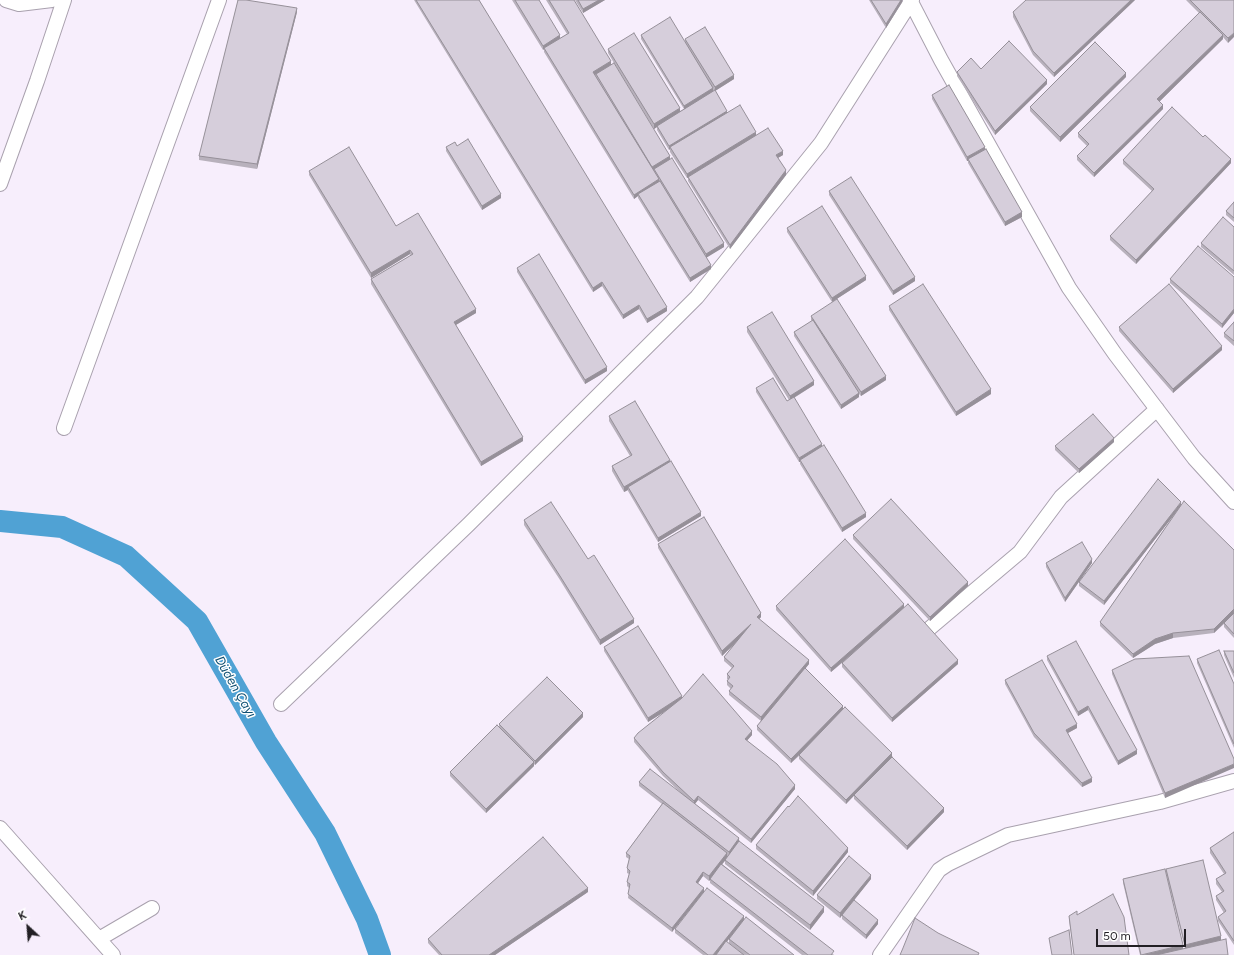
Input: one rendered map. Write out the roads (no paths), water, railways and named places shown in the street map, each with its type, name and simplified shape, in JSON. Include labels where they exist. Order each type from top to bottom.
[{"type":"street","points":[[6,0],[19,4],[52,0]]},
{"type":"street","points":[[0,184],[64,0]]},
{"type":"street","points":[[64,428],[219,0]]},
{"type":"street","points":[[911,0],[941,60],[1069,288],[1115,354],[1194,458],[1234,502]]},
{"type":"street","points":[[281,704],[468,525],[697,297],[821,143],[911,0]]},
{"type":"street","points":[[930,628],[1020,552],[1061,497],[1157,409]]},
{"type":"street","points":[[880,955],[939,870],[954,861],[1008,835],[1160,802],[1234,781]]},
{"type":"street","points":[[0,828],[113,955]]},
{"type":"street","points":[[99,939],[152,908]]},
{"type":"waterway","name":"Düden Çayı","points":[[0,521],[62,527],[126,556],[197,621],[266,742],[325,833],[367,919],[380,955]]}]
